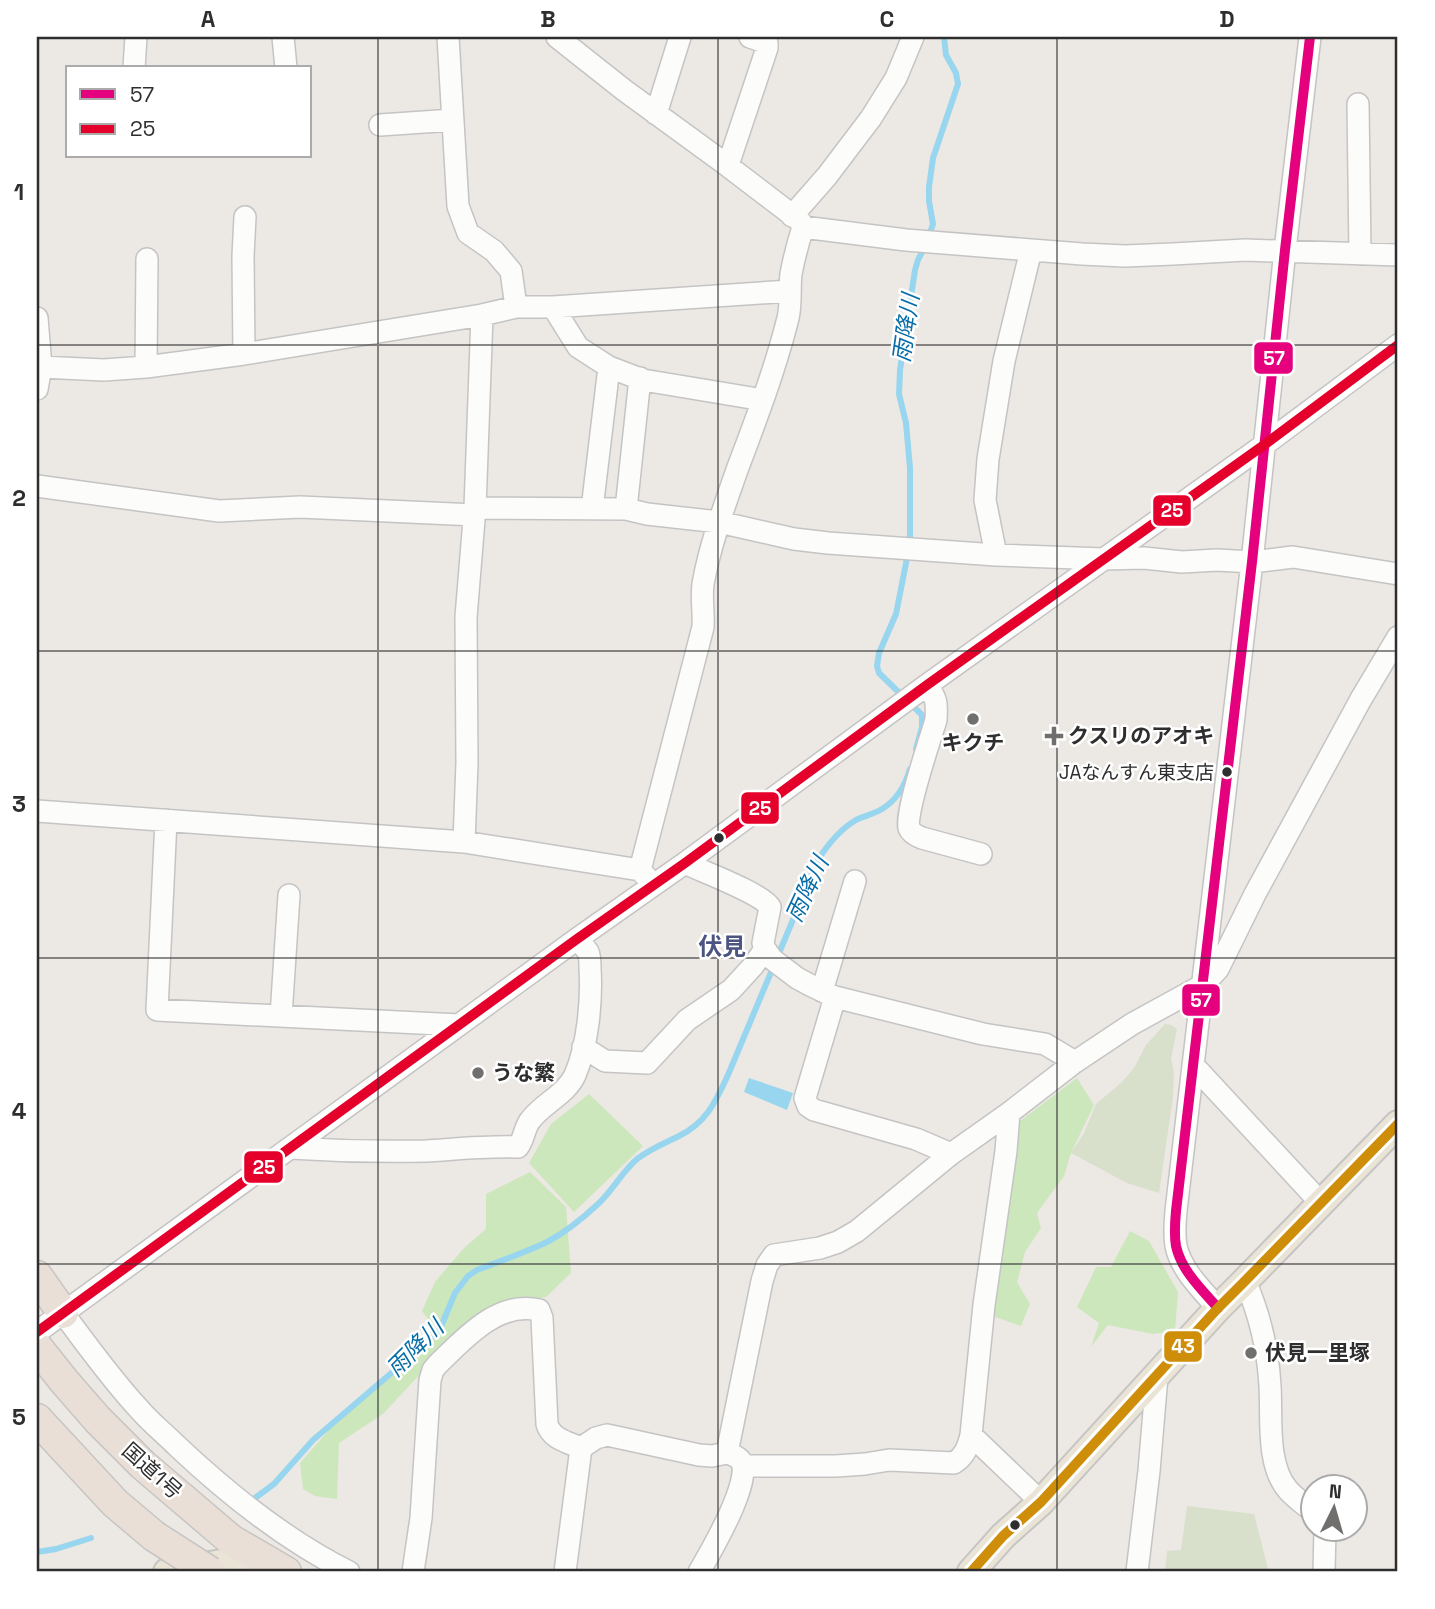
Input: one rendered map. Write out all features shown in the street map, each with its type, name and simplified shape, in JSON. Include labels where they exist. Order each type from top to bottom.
[{"type":"highway","points":[[37,1276],[63,1313]]},
{"type":"highway","name":"国道1号","points":[[42,1354],[99,1420],[144,1465],[231,1540],[286,1572]]},
{"type":"highway","points":[[37,1419],[115,1503],[154,1536],[209,1572]]},
{"type":"main road","points":[[971,1572],[1003,1536],[1041,1502],[1218,1308],[1398,1124]]},
{"type":"main road","points":[[167,1572],[259,1557]]},
{"type":"street","points":[[134,66],[136,37]]},
{"type":"street","points":[[284,37],[286,66]]},
{"type":"street","points":[[448,37],[458,206],[468,233],[494,251],[511,271],[516,306]]},
{"type":"street","points":[[557,37],[798,222],[906,240],[1082,254],[1125,256],[1285,250],[1398,255]]},
{"type":"street","points":[[656,114],[680,37]]},
{"type":"street","points":[[727,165],[767,48],[764,41],[750,37]]},
{"type":"street","points":[[646,877],[703,626],[703,583],[719,522],[763,400],[788,320],[798,222],[896,78],[913,37]]},
{"type":"street","points":[[1218,1308],[1197,1285],[1183,1264],[1176,1246],[1176,1211],[1310,37]]},
{"type":"street","points":[[1357,104],[1360,254]]},
{"type":"street","points":[[380,125],[453,120]]},
{"type":"street","points":[[244,354],[245,217]]},
{"type":"street","points":[[996,555],[985,500],[988,459],[1004,362],[1031,250]]},
{"type":"street","points":[[146,367],[147,259]]},
{"type":"street","points":[[39,365],[104,370],[146,367],[244,354],[516,306],[553,307],[790,291]]},
{"type":"street","points":[[553,307],[578,347],[609,367],[639,378],[763,400]]},
{"type":"street","points":[[464,842],[467,763],[466,617],[475,511],[482,314]]},
{"type":"street","points":[[37,318],[37,389]]},
{"type":"street","points":[[37,1332],[577,939],[646,877],[685,863],[927,685],[1264,445],[1398,345]]},
{"type":"street","points":[[592,509],[609,367]]},
{"type":"street","points":[[626,509],[639,378]]},
{"type":"street","points":[[37,485],[219,511],[300,506],[475,511],[626,509],[719,522],[794,539],[996,555],[1182,562],[1252,562],[1293,557],[1398,575]]},
{"type":"street","points":[[699,1572],[720,1536],[743,1479],[735,1460],[766,1265],[774,1255],[820,1248],[857,1231],[951,1154],[1074,1062],[1132,1024],[1202,985],[1218,968],[1355,710],[1398,637]]},
{"type":"street","points":[[927,685],[936,697],[936,720],[911,805],[909,828],[922,838],[981,854]]},
{"type":"street","points":[[37,811],[464,842],[646,877]]},
{"type":"street","points":[[166,820],[157,1010],[459,1025]]},
{"type":"street","points":[[685,863],[767,902],[770,907],[763,943],[765,949],[772,959],[797,978],[828,994],[984,1034],[1045,1044],[1074,1062]]},
{"type":"street","points":[[855,881],[805,1098],[808,1106],[814,1110],[916,1139],[951,1154]]},
{"type":"street","points":[[281,1016],[289,895]]},
{"type":"street","points":[[290,1148],[348,1152],[518,1147],[530,1121],[574,1077],[583,1047],[591,990],[589,953],[577,939]]},
{"type":"street","points":[[583,1047],[605,1061],[648,1063],[687,1020],[731,990],[765,949]]},
{"type":"street","points":[[1193,1065],[1321,1203]]},
{"type":"street","points":[[565,1572],[581,1448],[607,1434],[699,1455],[735,1460],[845,1465],[889,1461],[954,1463],[965,1454],[971,1435],[1009,1113]]},
{"type":"street","points":[[1245,1281],[1260,1318],[1266,1344],[1274,1458],[1286,1489],[1298,1499]]},
{"type":"street","points":[[413,1572],[421,1518],[430,1380],[438,1364],[474,1329],[510,1311],[522,1308],[539,1310],[542,1318],[549,1431],[581,1448]]},
{"type":"street","points":[[63,1313],[139,1410],[217,1483],[294,1540],[348,1572]]},
{"type":"street","points":[[1137,1572],[1157,1376]]},
{"type":"street","points":[[971,1435],[1041,1502]]},
{"type":"street","points":[[1324,1572],[1325,1542]]},
{"type":"green space","points":[[1165,1024],[1177,1029],[1171,1059],[1174,1072],[1173,1097],[1159,1193],[1127,1183],[1071,1153],[1084,1133],[1096,1104],[1134,1068],[1146,1045]]},
{"type":"green space","points":[[1077,1078],[1094,1105],[1071,1153],[1064,1176],[1037,1213],[1041,1228],[1025,1252],[1017,1282],[1030,1304],[1021,1326],[984,1313],[1016,1124]]},
{"type":"green space","points":[[589,1094],[643,1146],[574,1212],[529,1163],[551,1124]]},
{"type":"green space","points":[[530,1172],[566,1207],[571,1273],[546,1297],[500,1305],[461,1330],[383,1414],[339,1443],[337,1499],[315,1496],[303,1489],[300,1463],[343,1414],[404,1367],[433,1326],[422,1311],[435,1282],[464,1248],[486,1229],[486,1194]]},
{"type":"green space","points":[[1130,1231],[1149,1241],[1178,1292],[1175,1331],[1153,1334],[1108,1325],[1091,1347],[1099,1323],[1077,1307],[1096,1267],[1111,1267]]},
{"type":"green space","points":[[1187,1506],[1254,1514],[1267,1572],[1165,1572],[1167,1551],[1181,1550]]},
{"type":"water","points":[[749,1078],[793,1093],[787,1110],[744,1092]]},
{"type":"waterway","name":"雨降川","points":[[929,236],[933,224],[929,201],[933,158],[958,84],[956,73],[946,55],[944,37]]},
{"type":"waterway","name":"雨降川","points":[[916,749],[922,715],[879,673],[877,666],[879,653],[896,614],[910,543],[910,468],[906,423],[899,394],[900,370],[915,270],[925,246]]},
{"type":"waterway","name":"雨降川","points":[[255,1498],[274,1484],[313,1440],[440,1329],[455,1293],[468,1276],[561,1234],[598,1204],[637,1159],[689,1130],[704,1117],[715,1102],[728,1075],[818,860],[844,828],[879,811],[892,801],[903,787],[910,769]]},
{"type":"waterway","name":"雨降川","points":[[37,1552],[91,1538]]},
{"type":"transit line","name":"57","points":[[1218,1308],[1182,1263],[1176,1246],[1175,1220],[1310,37]]},
{"type":"transit line","name":"25","points":[[37,1332],[927,685],[1264,445],[1398,345]]},
{"type":"transit line","name":"43","points":[[971,1572],[1003,1536],[1041,1502],[1218,1308],[1398,1124]]},
{"type":"place","name":"キクチ","points":[[973,719]]},
{"type":"place","name":"クスリのアオキ","points":[[1054,736]]},
{"type":"place","name":"JAなんすん東支店","points":[[1227,772]]},
{"type":"place","name":"うな繁","points":[[478,1073]]},
{"type":"place","name":"伏見一里塚","points":[[1251,1353]]},
{"type":"district","name":"伏見","points":[[722,947]]}]
